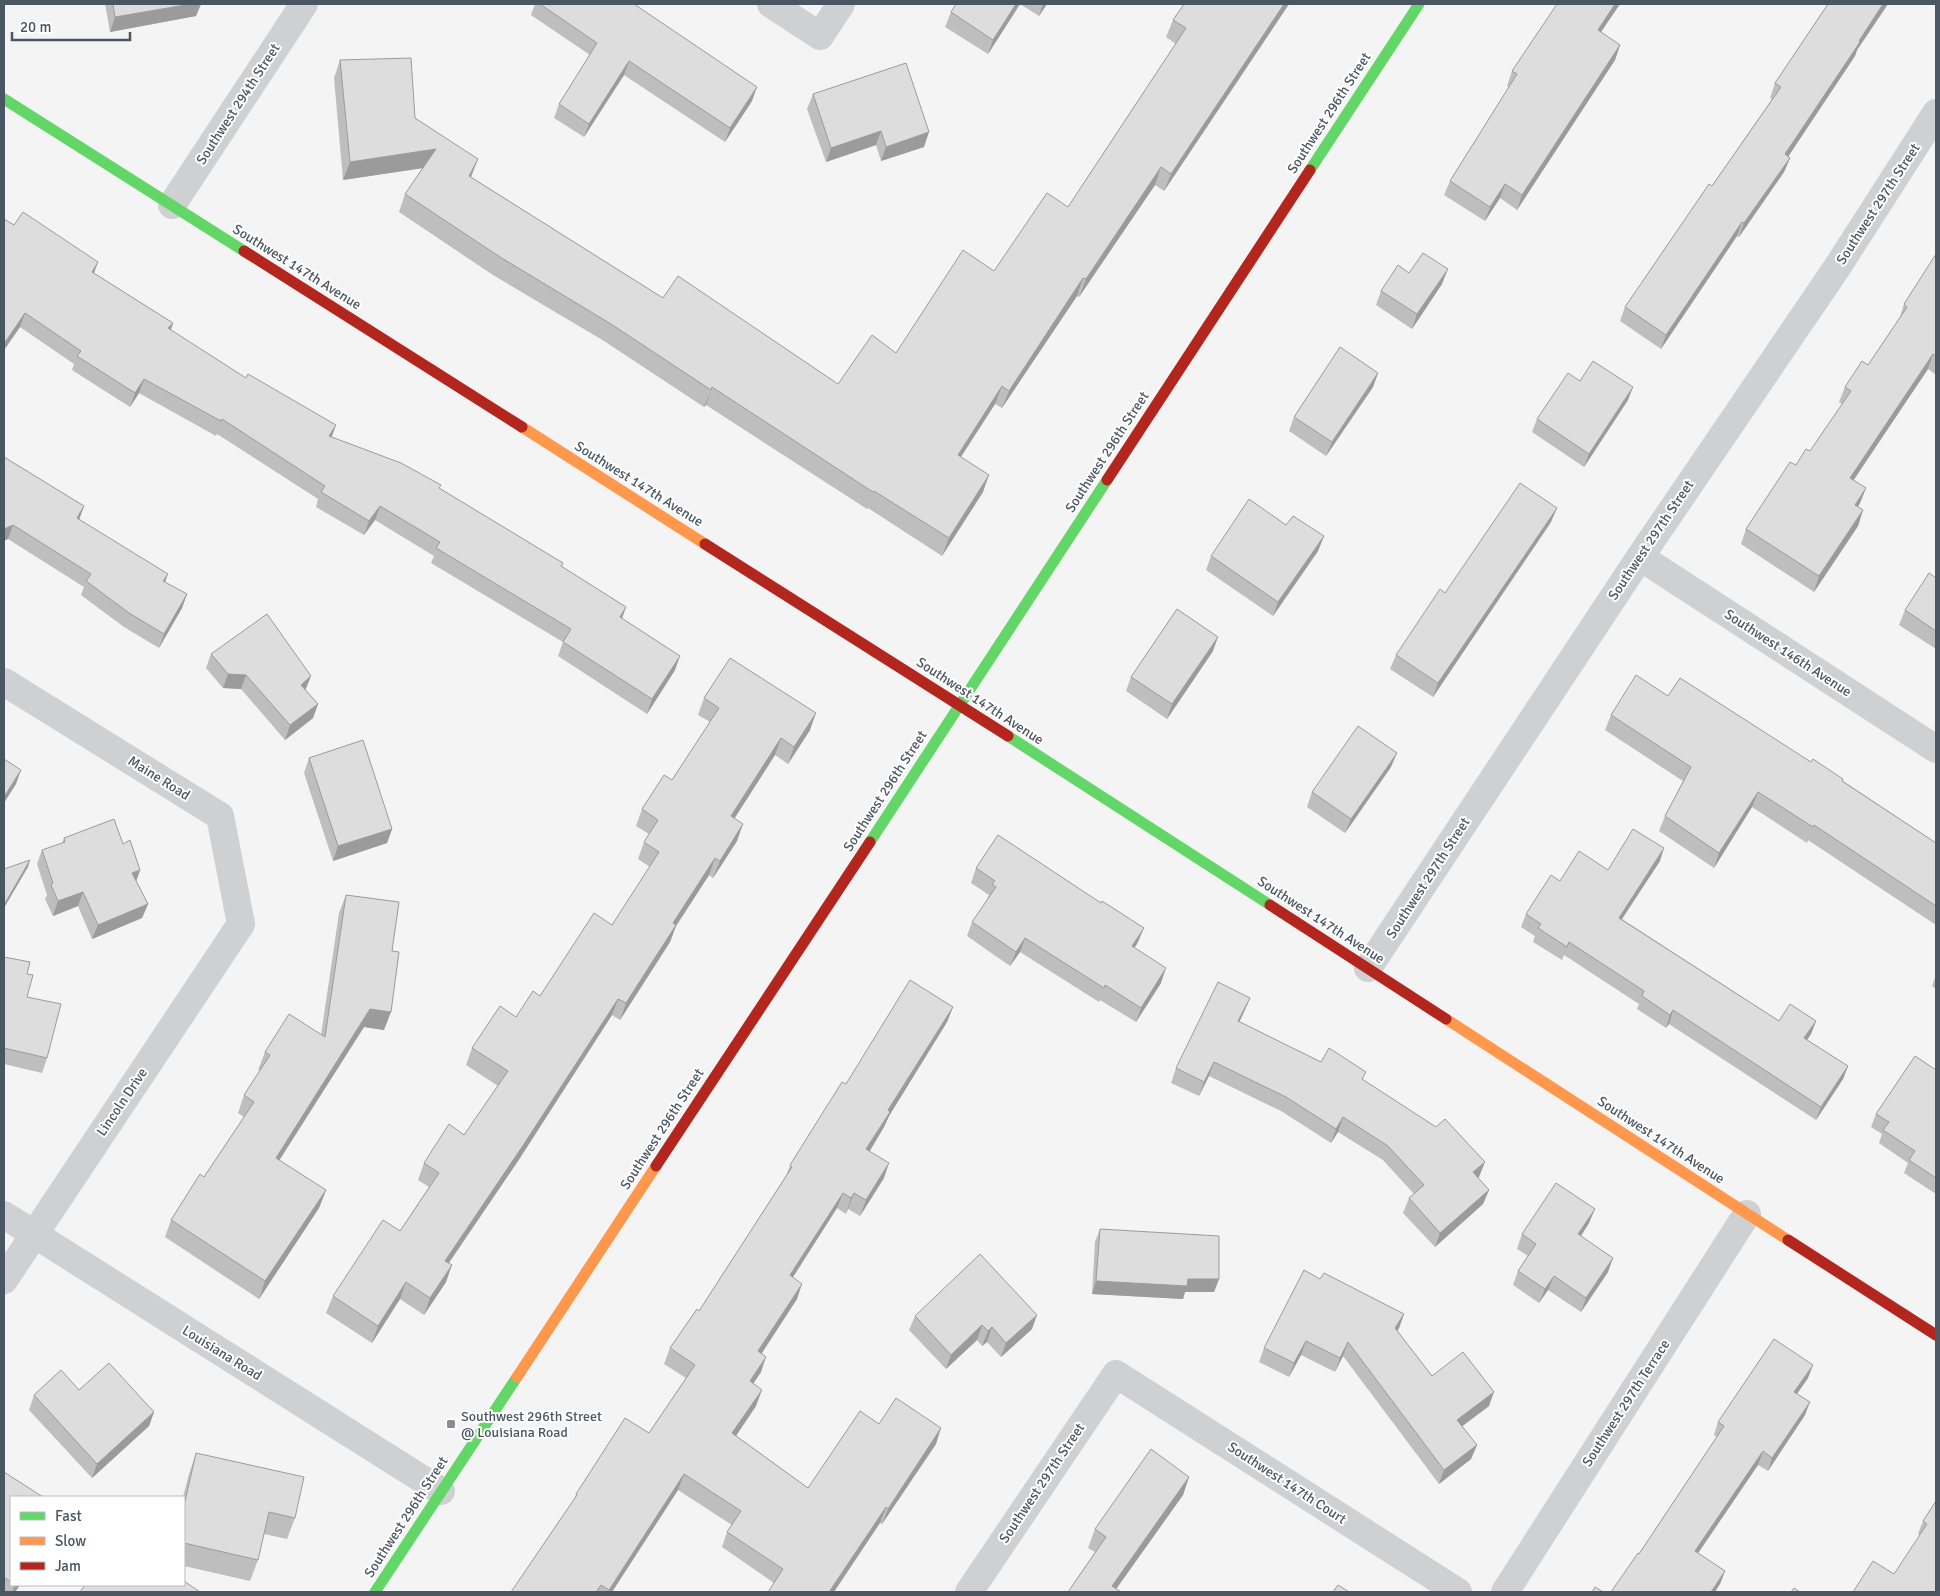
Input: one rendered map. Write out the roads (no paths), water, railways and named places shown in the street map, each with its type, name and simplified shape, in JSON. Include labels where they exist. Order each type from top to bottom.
[{"type":"street","name":"Southwest 294th Street","points":[[172,205],[304,4]]},
{"type":"street","points":[[771,4],[820,36],[841,4]]},
{"type":"street","name":"Southwest 296th Street","points":[[375,1592],[960,705],[1419,4]]},
{"type":"street","name":"Southwest 147th Avenue","points":[[4,99],[960,705],[1936,1336]]},
{"type":"street","name":"Southwest 297th Street","points":[[1368,968],[1640,557],[1838,266],[1936,113]]},
{"type":"street","name":"Southwest 146th Avenue","points":[[1640,557],[1936,749]]},
{"type":"street","name":"Maine Road","points":[[4,682],[220,816],[241,924]]},
{"type":"street","name":"Lincoln Drive","points":[[4,1280],[241,924]]},
{"type":"street","name":"Louisiana Road","points":[[4,1214],[441,1491]]},
{"type":"street","name":"Southwest 297th Terrace","points":[[1505,1592],[1748,1214]]},
{"type":"street","name":"Southwest 297th Street","points":[[969,1592],[1116,1374]]},
{"type":"street","name":"Southwest 147th Court","points":[[1116,1374],[1458,1592]]},
{"type":"place","name":"Southwest 296th Street @ Louisiana Road","points":[[451,1424]]}]
